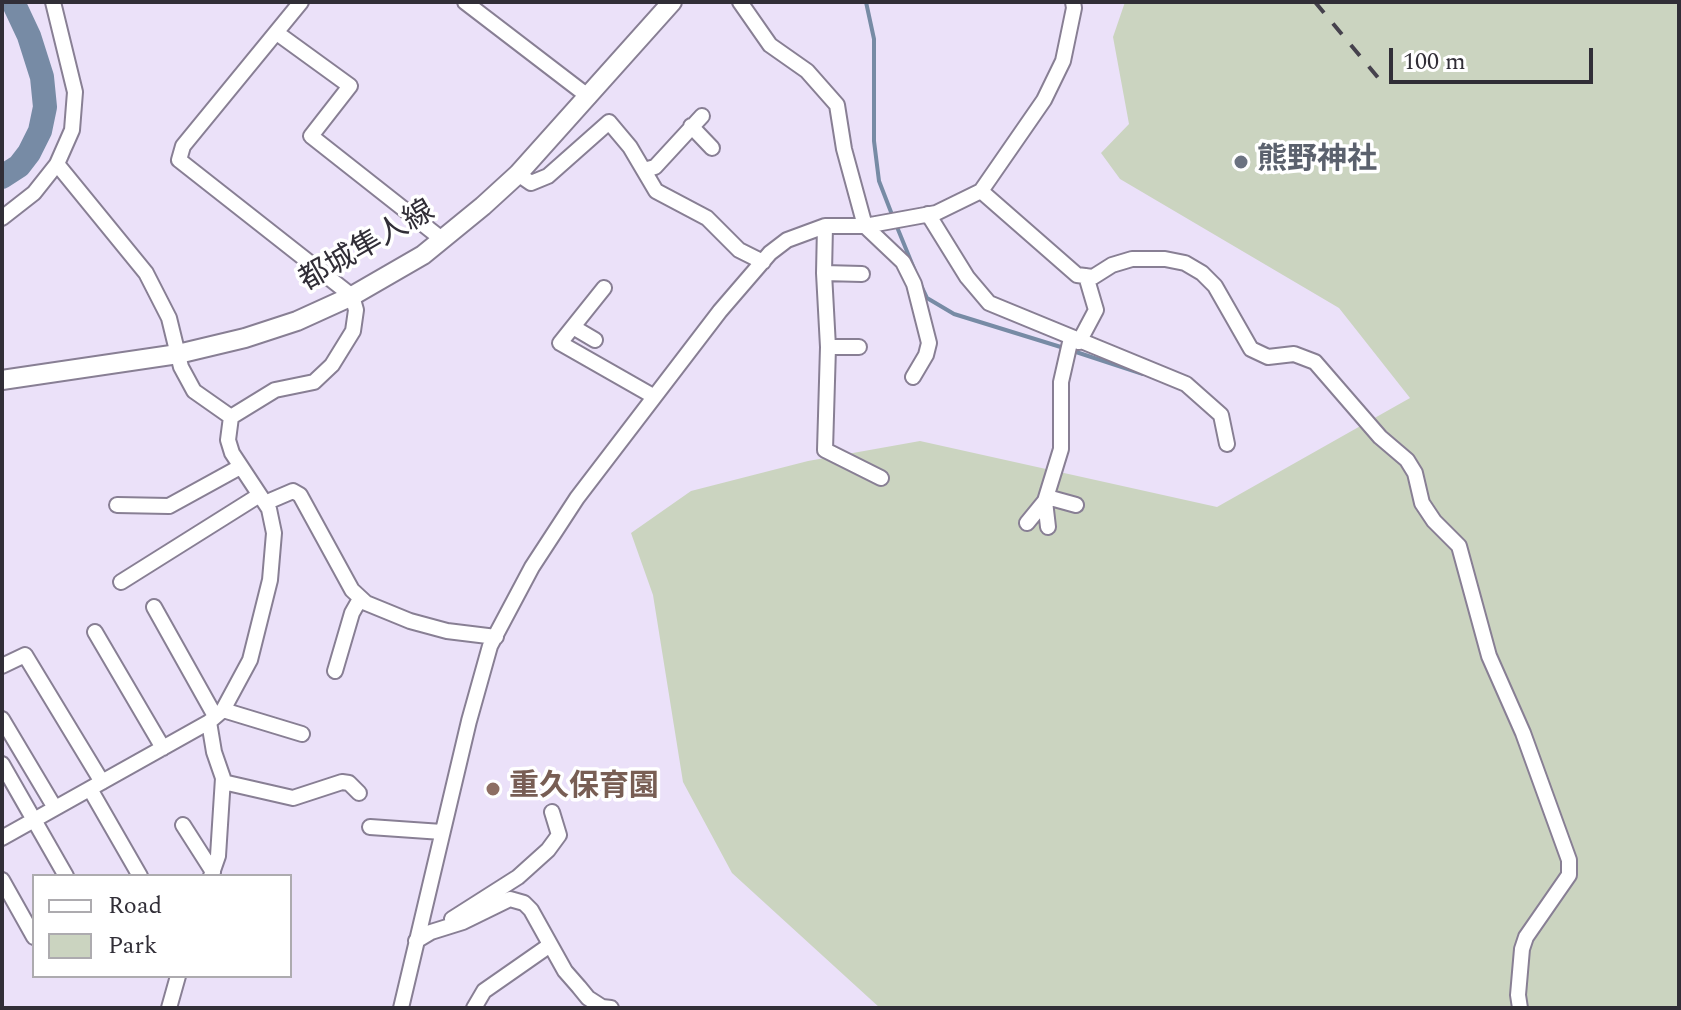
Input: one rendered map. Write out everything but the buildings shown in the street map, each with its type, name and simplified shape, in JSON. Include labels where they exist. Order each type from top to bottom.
[{"type":"main road","name":"都城隼人線","points":[[2,380],[178,354],[245,338],[297,321],[352,296],[423,255],[518,174],[672,2]]},
{"type":"street","points":[[2,218],[34,193],[57,164],[72,130],[75,92],[53,2]]},
{"type":"street","points":[[465,2],[589,97]]},
{"type":"street","points":[[740,2],[770,45],[807,71],[837,105],[844,149],[865,226],[903,262],[914,284],[929,343],[913,377]]},
{"type":"street","points":[[401,1008],[469,721],[490,646],[518,591],[577,498],[720,311],[787,240],[825,226],[865,226],[928,214],[952,207],[981,191],[1044,100],[1063,61],[1073,2]]},
{"type":"street","points":[[231,417],[275,390],[314,382],[332,365],[353,331],[356,310],[352,296],[179,160],[183,146],[277,33],[296,4]]},
{"type":"street","points":[[277,33],[350,86],[311,136],[443,240]]},
{"type":"street","points":[[644,170],[655,167],[702,116]]},
{"type":"street","points":[[518,174],[531,183],[548,176],[609,122],[630,147],[656,191],[707,218],[739,250],[763,262]]},
{"type":"street","points":[[691,126],[712,148]]},
{"type":"street","points":[[57,164],[146,273],[169,318],[181,367],[194,391],[231,417]]},
{"type":"street","points":[[981,191],[1077,275],[1093,277],[1112,265],[1132,259],[1165,259],[1185,263],[1202,273],[1215,286],[1251,349],[1268,357],[1294,354],[1315,362],[1334,380],[1380,437],[1407,460],[1415,473],[1422,503],[1434,521],[1459,546],[1489,656],[1523,733],[1569,860],[1569,875],[1526,937],[1522,949],[1518,995],[1520,1008]]},
{"type":"street","points":[[928,214],[967,277],[989,303],[1072,345],[1186,384],[1221,415],[1227,444]]},
{"type":"street","points":[[825,226],[828,347],[825,450],[881,478]]},
{"type":"street","points":[[824,273],[862,274]]},
{"type":"street","points":[[1048,527],[1046,499],[1061,449],[1061,382],[1072,345],[1096,310],[1086,276]]},
{"type":"street","points":[[604,288],[560,343],[653,396]]},
{"type":"street","points":[[573,327],[595,340]]},
{"type":"street","points":[[828,347],[859,347]]},
{"type":"street","points":[[2,838],[215,716],[250,660],[270,580],[274,533],[269,509],[240,467],[228,440],[231,417]]},
{"type":"street","points":[[117,505],[169,506],[240,467]]},
{"type":"street","points":[[121,582],[261,499],[293,491],[300,495],[352,590],[360,599],[410,621],[447,631],[496,637]]},
{"type":"street","points":[[1046,499],[1076,505]]},
{"type":"street","points":[[1027,523],[1046,499]]},
{"type":"street","points":[[335,671],[352,613],[360,599]]},
{"type":"street","points":[[154,607],[215,716],[214,752],[223,782],[218,856],[212,874]]},
{"type":"street","points":[[95,632],[163,748]]},
{"type":"street","points":[[2,666],[25,655],[96,785],[139,874]]},
{"type":"street","points":[[215,716],[302,734]]},
{"type":"street","points":[[2,719],[55,808]]},
{"type":"street","points":[[2,764],[65,874]]},
{"type":"street","points":[[223,782],[293,798],[342,782],[349,783],[359,793]]},
{"type":"street","points":[[416,941],[518,877],[548,850],[559,835],[552,812]]},
{"type":"street","points":[[183,825],[212,874]]},
{"type":"street","points":[[370,827],[442,832]]},
{"type":"street","points":[[2,880],[32,933]]},
{"type":"street","points":[[431,932],[463,922],[510,899],[524,903],[565,971],[588,998],[602,1007],[611,1008]]},
{"type":"street","points":[[474,1008],[484,991],[550,945]]},
{"type":"street","points":[[169,1008],[177,978]]},
{"type":"green space","points":[[1125,2],[1679,2],[1679,1008],[880,1008],[732,873],[683,782],[653,595],[631,533],[691,491],[808,461],[920,441],[1217,507],[1410,398],[1339,308],[1120,179],[1101,153],[1129,124],[1113,37]]},
{"type":"waterway","points":[[2,177],[19,166],[29,153],[40,131],[45,107],[42,77],[29,36],[13,2]]},
{"type":"waterway","points":[[866,2],[874,39],[874,141],[879,181],[891,212]]},
{"type":"waterway","points":[[897,227],[915,271]]},
{"type":"waterway","points":[[920,283],[927,298],[954,314],[1064,348]]},
{"type":"waterway","points":[[1073,351],[1143,374]]},
{"type":"railway","points":[[1315,2],[1385,86]]},
{"type":"place","name":"熊野神社","points":[[1241,162]]},
{"type":"place","name":"重久保育園","points":[[493,789]]}]
